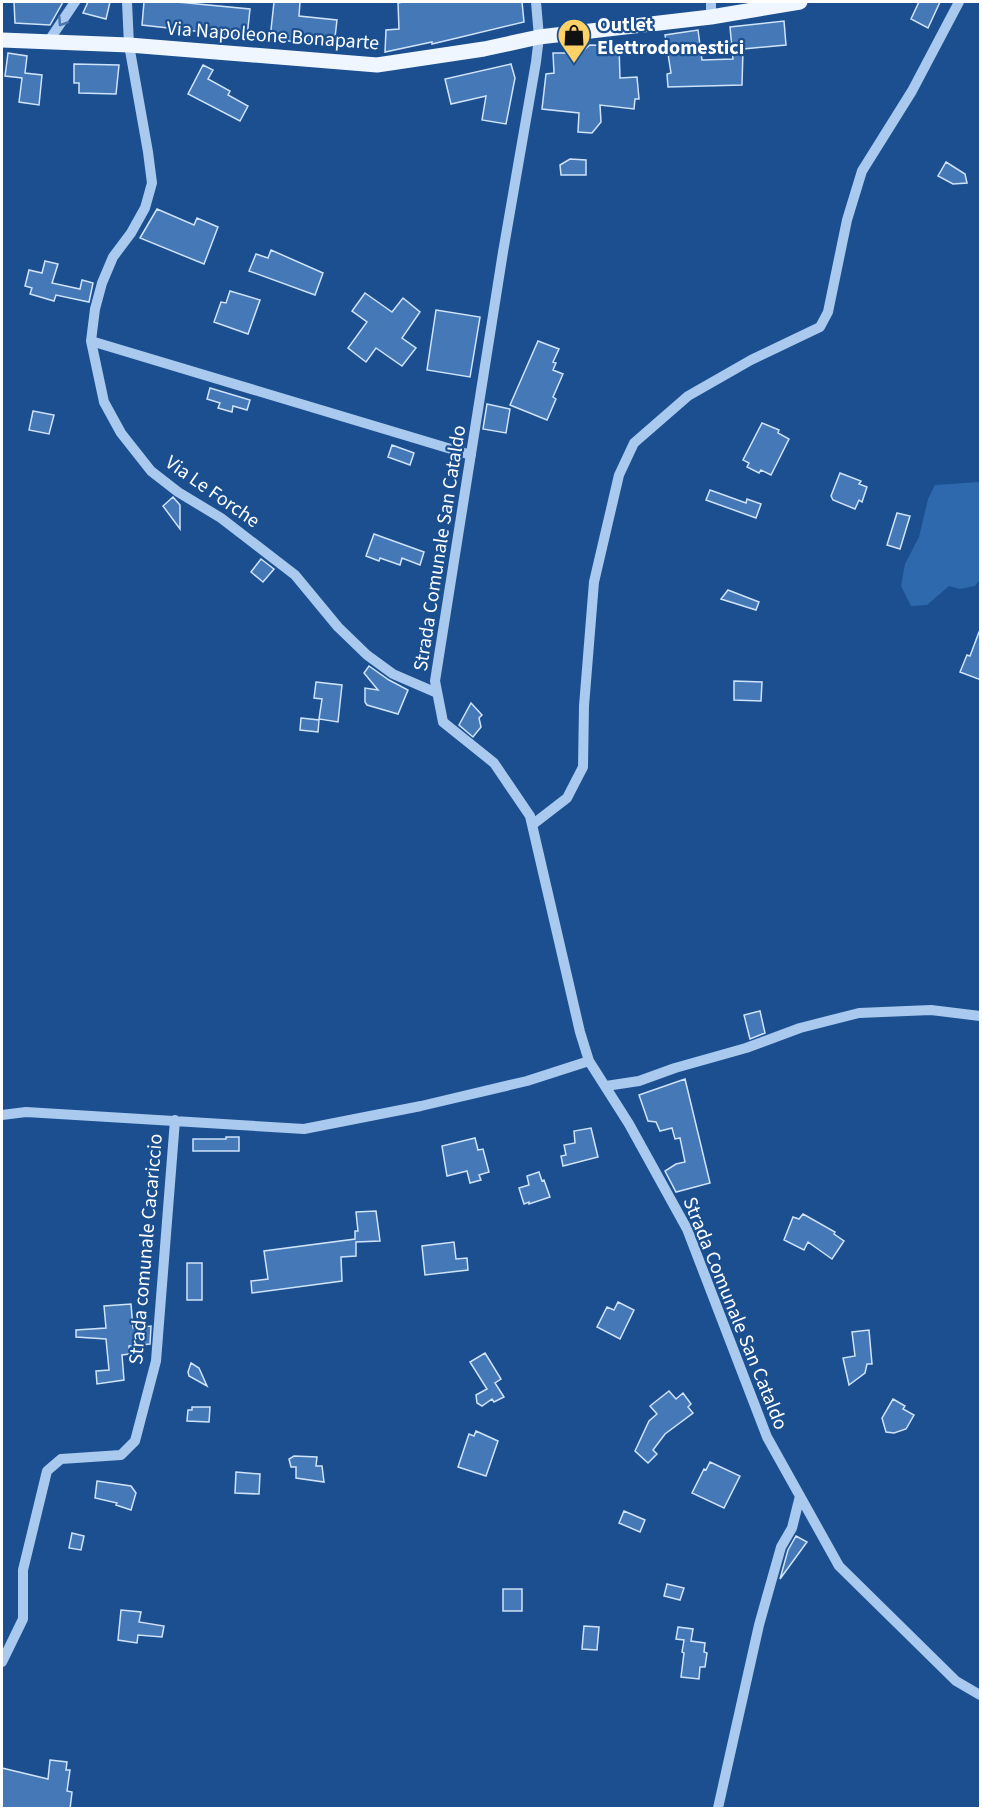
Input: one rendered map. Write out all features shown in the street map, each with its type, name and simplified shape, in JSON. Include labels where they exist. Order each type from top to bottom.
[{"type":"main road","name":"Via Napoleone Bonaparte","points":[[2,40],[129,45],[377,65],[440,57],[539,37],[711,9],[800,2]]},
{"type":"street","points":[[48,42],[75,2]]},
{"type":"street","name":"Via Le Forche","points":[[126,2],[129,45],[152,183],[145,208],[131,233],[113,257],[102,283],[95,309],[91,341],[104,402],[121,433],[152,471],[178,492],[231,525],[295,575],[338,627],[367,655],[393,674],[438,693]]},
{"type":"street","name":"Strada Comunale San Cataldo","points":[[536,2],[539,37],[435,681],[443,722],[494,763],[530,816],[580,1032],[589,1060],[687,1229],[767,1437],[839,1566],[956,1681],[981,1695]]},
{"type":"street","points":[[532,825],[567,798],[583,766],[584,706],[594,582],[619,475],[634,443],[688,396],[751,360],[820,327],[828,312],[847,220],[862,171],[912,92],[959,2]]},
{"type":"street","points":[[91,341],[471,455]]},
{"type":"street","points":[[606,1086],[639,1081],[675,1068],[746,1048],[800,1028],[859,1013],[931,1010],[981,1016]]},
{"type":"street","points":[[2,1115],[26,1112],[303,1129],[421,1106],[527,1081],[589,1060]]},
{"type":"street","name":"Strada comunale Cacariccio","points":[[2,1662],[23,1619],[23,1570],[47,1471],[61,1459],[121,1455],[135,1441],[156,1361],[175,1120]]},
{"type":"street","points":[[718,1809],[759,1625],[781,1547],[792,1528],[800,1496]]},
{"type":"shaded area","points":[[980,482],[980,579],[975,586],[960,589],[949,586],[927,605],[911,606],[901,586],[905,564],[919,537],[928,499],[935,485]]},
{"type":"building","points":[[14,2],[63,2],[50,25],[15,23]]},
{"type":"building","points":[[88,2],[110,2],[106,19],[83,13]]},
{"type":"building","points":[[144,2],[177,2],[250,9],[247,37],[142,25]]},
{"type":"building","points":[[274,2],[300,2],[299,16],[337,20],[334,46],[270,39]]},
{"type":"building","points":[[522,2],[524,22],[432,44],[432,42],[385,52],[386,30],[399,29],[398,3]]},
{"type":"building","points":[[919,2],[940,2],[928,28],[911,19]]},
{"type":"building","points":[[784,21],[786,45],[743,49],[742,85],[668,87],[667,74],[671,73],[665,35],[698,30],[702,60],[733,59],[730,27]]},
{"type":"building","points":[[590,45],[619,46],[620,78],[637,77],[639,99],[635,99],[634,109],[600,105],[601,122],[592,133],[578,132],[579,113],[542,109],[546,74],[554,73],[553,53],[580,53]]},
{"type":"building","points":[[8,53],[27,56],[25,73],[42,75],[39,105],[19,102],[22,78],[5,76]]},
{"type":"building","points":[[74,64],[119,65],[116,94],[79,93],[79,83],[74,83]]},
{"type":"building","points":[[511,64],[515,78],[506,124],[482,120],[486,96],[451,104],[445,79]]},
{"type":"building","points":[[203,65],[213,70],[208,79],[230,91],[228,95],[248,106],[240,121],[188,94]]},
{"type":"building","points":[[570,159],[586,160],[586,175],[561,175],[560,165]]},
{"type":"building","points":[[946,162],[965,174],[967,183],[953,184],[938,176]]},
{"type":"building","points":[[157,209],[194,225],[197,218],[218,227],[204,264],[140,238]]},
{"type":"building","points":[[271,250],[323,273],[315,295],[249,271],[256,254],[268,258]]},
{"type":"building","points":[[45,261],[58,264],[52,283],[80,289],[82,280],[93,283],[89,302],[56,295],[54,301],[30,294],[32,288],[25,286],[29,270],[42,273]]},
{"type":"building","points":[[230,291],[260,300],[248,334],[214,322],[221,302],[226,303]]},
{"type":"building","points":[[365,293],[392,312],[403,298],[420,312],[402,338],[416,348],[402,366],[376,348],[366,362],[348,348],[367,322],[352,311]]},
{"type":"building","points":[[436,310],[480,317],[470,377],[427,370]]},
{"type":"building","points":[[538,341],[559,349],[553,362],[556,363],[553,370],[563,374],[553,397],[556,399],[547,420],[510,405]]},
{"type":"building","points":[[210,388],[250,400],[247,410],[233,406],[232,412],[218,408],[220,403],[207,399]]},
{"type":"building","points":[[487,404],[510,409],[506,433],[483,429]]},
{"type":"building","points":[[33,411],[54,415],[49,434],[29,430]]},
{"type":"building","points":[[762,423],[779,430],[778,433],[789,439],[771,475],[761,470],[759,473],[747,467],[749,463],[743,460]]},
{"type":"building","points":[[392,445],[414,453],[410,465],[388,457]]},
{"type":"building","points":[[840,473],[861,481],[859,484],[867,487],[862,502],[859,500],[855,509],[833,500],[831,496]]},
{"type":"building","points":[[710,490],[746,503],[747,499],[761,504],[756,518],[706,500]]},
{"type":"building","points":[[173,497],[180,505],[180,529],[163,506]]},
{"type":"building","points":[[897,513],[910,516],[900,549],[887,545]]},
{"type":"building","points":[[374,534],[424,552],[420,565],[402,558],[400,565],[366,556]]},
{"type":"building","points":[[261,559],[274,569],[263,582],[251,572]]},
{"type":"building","points":[[728,590],[759,602],[756,610],[721,599]]},
{"type":"building","points":[[979,632],[981,632],[981,680],[960,672],[967,655],[970,656]]},
{"type":"building","points":[[369,666],[408,690],[398,714],[367,705],[365,702],[365,688],[378,690],[364,673]]},
{"type":"building","points":[[734,681],[762,682],[761,701],[734,700]]},
{"type":"building","points":[[316,682],[342,685],[338,722],[319,719],[322,699],[314,698]]},
{"type":"building","points":[[471,703],[482,715],[479,718],[481,727],[473,737],[459,725]]},
{"type":"building","points":[[301,718],[319,720],[318,732],[300,730]]},
{"type":"building","points":[[760,1011],[765,1033],[750,1039],[744,1015]]},
{"type":"building","points":[[685,1079],[710,1183],[676,1192],[665,1171],[676,1164],[685,1162],[680,1138],[675,1139],[672,1128],[660,1131],[656,1122],[648,1121],[639,1095]]},
{"type":"building","points":[[591,1128],[598,1157],[563,1166],[561,1156],[566,1155],[564,1145],[575,1143],[574,1131]]},
{"type":"building","points":[[226,1137],[239,1137],[239,1151],[193,1151],[193,1139],[226,1139]]},
{"type":"building","points":[[475,1138],[478,1150],[483,1149],[489,1172],[479,1175],[481,1180],[470,1183],[467,1171],[447,1176],[442,1146]]},
{"type":"building","points":[[539,1172],[550,1197],[524,1204],[519,1188],[529,1185],[527,1176]]},
{"type":"building","points":[[376,1211],[380,1241],[356,1242],[356,1256],[341,1257],[342,1281],[252,1293],[251,1281],[268,1279],[264,1251],[355,1239],[355,1231],[358,1231],[356,1212]]},
{"type":"building","points":[[803,1214],[835,1232],[834,1234],[844,1241],[832,1259],[808,1242],[804,1250],[784,1240],[793,1217],[799,1219]]},
{"type":"building","points":[[454,1242],[456,1259],[467,1258],[468,1270],[425,1275],[422,1246]]},
{"type":"building","points":[[187,1263],[202,1263],[202,1300],[187,1300]]},
{"type":"building","points":[[618,1302],[634,1310],[620,1339],[597,1327],[607,1307],[614,1310]]},
{"type":"building","points":[[131,1304],[133,1328],[151,1326],[150,1344],[129,1346],[129,1354],[122,1355],[124,1380],[97,1384],[96,1371],[109,1370],[106,1339],[76,1337],[76,1330],[106,1328],[104,1306]]},
{"type":"building","points":[[869,1330],[872,1364],[867,1364],[865,1373],[849,1385],[843,1358],[855,1356],[852,1332]]},
{"type":"building","points":[[485,1353],[501,1379],[495,1383],[504,1397],[494,1402],[492,1399],[482,1406],[477,1403],[476,1395],[487,1389],[470,1362]]},
{"type":"building","points":[[191,1363],[199,1368],[207,1386],[189,1376]]},
{"type":"building","points":[[669,1391],[676,1399],[683,1393],[691,1404],[688,1407],[693,1413],[665,1434],[653,1450],[657,1454],[648,1463],[635,1451],[649,1421],[657,1414],[650,1406]]},
{"type":"building","points":[[893,1399],[905,1406],[903,1409],[914,1415],[906,1429],[894,1433],[886,1432],[882,1418]]},
{"type":"building","points":[[192,1407],[210,1407],[209,1422],[187,1421],[188,1410],[192,1410]]},
{"type":"building","points":[[476,1431],[498,1441],[486,1476],[458,1467],[469,1434],[474,1436]]},
{"type":"building","points":[[294,1456],[317,1457],[316,1466],[322,1466],[324,1482],[296,1478],[296,1467],[291,1467],[289,1459]]},
{"type":"building","points":[[710,1462],[740,1476],[724,1508],[692,1493]]},
{"type":"building","points":[[236,1472],[260,1474],[259,1494],[235,1493]]},
{"type":"building","points":[[97,1481],[131,1486],[136,1493],[131,1510],[116,1505],[117,1503],[95,1498]]},
{"type":"building","points":[[624,1511],[645,1520],[640,1532],[619,1523]]},
{"type":"building","points":[[72,1533],[84,1536],[81,1550],[69,1548]]},
{"type":"building","points":[[796,1536],[807,1542],[780,1579],[788,1550]]},
{"type":"building","points":[[667,1584],[684,1588],[680,1600],[664,1596]]},
{"type":"building","points":[[503,1589],[522,1589],[522,1611],[503,1611]]},
{"type":"building","points":[[121,1610],[141,1612],[139,1622],[164,1626],[162,1637],[138,1635],[137,1643],[118,1640]]},
{"type":"building","points":[[584,1626],[599,1627],[597,1650],[582,1649]]},
{"type":"building","points":[[678,1627],[693,1629],[691,1641],[705,1643],[704,1652],[707,1653],[705,1667],[700,1667],[699,1679],[681,1677],[684,1640],[676,1639]]},
{"type":"building","points":[[50,1760],[67,1762],[66,1770],[70,1770],[67,1791],[72,1792],[70,1809],[2,1809],[2,1768],[48,1779]]},
{"type":"place","name":"Outlet Elettrodomestici","points":[[574,64]]}]
